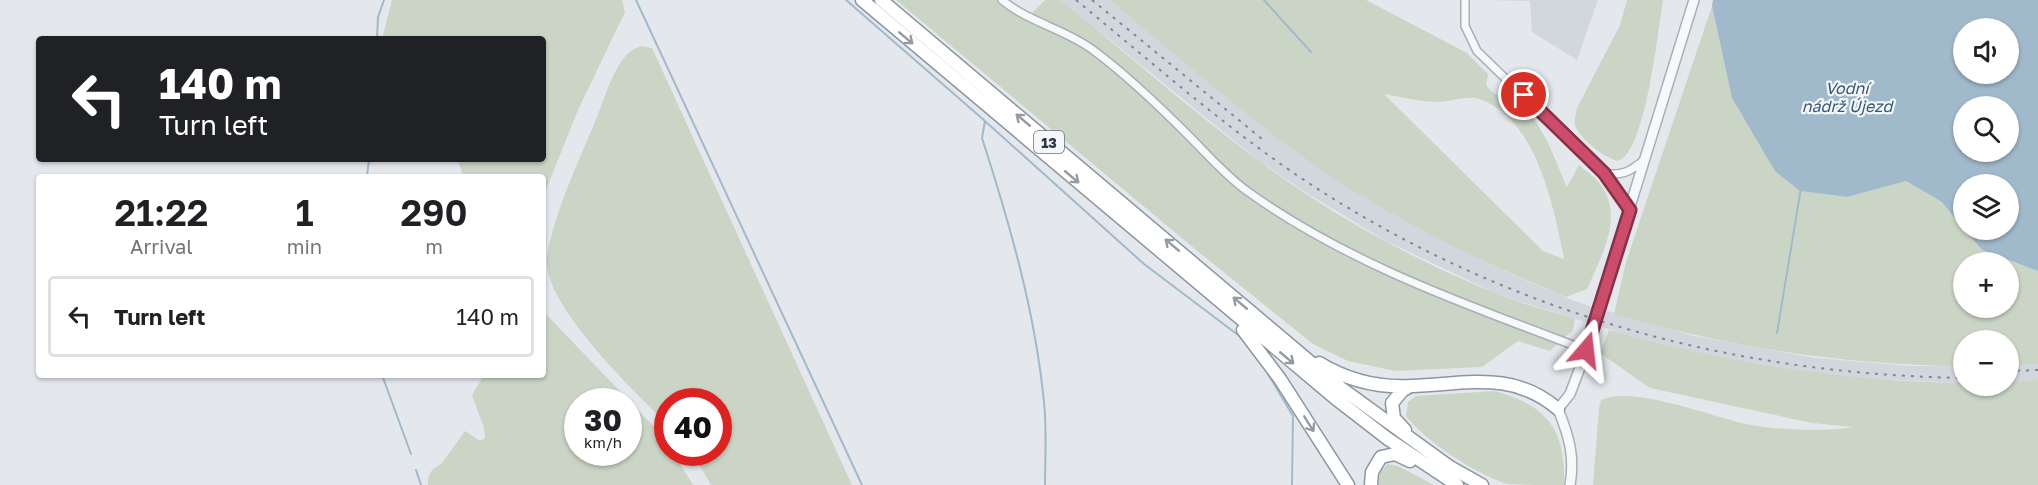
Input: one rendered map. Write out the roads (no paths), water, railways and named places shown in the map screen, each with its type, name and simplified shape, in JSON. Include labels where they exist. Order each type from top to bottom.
[{"type":"highway","name":"13","points":[[862,0],[1335,398],[1388,439],[1448,473],[1482,485]]},
{"type":"highway","name":"13","points":[[881,0],[1295,349],[1448,473],[1457,485]]},
{"type":"highway","points":[[1194,280],[1253,340],[1348,485]]},
{"type":"highway","points":[[1295,349],[1350,378],[1380,385],[1411,386],[1477,380],[1512,384],[1543,396],[1558,409]]},
{"type":"highway","points":[[1411,386],[1403,390],[1392,403],[1394,418],[1448,473]]},
{"type":"highway","points":[[1371,485],[1376,464],[1388,455],[1402,456],[1448,473]]},
{"type":"street","points":[[1002,0],[1030,18],[1074,37],[1092,48],[1154,101],[1245,189],[1317,237],[1469,305],[1586,350]]},
{"type":"street","points":[[1465,0],[1465,26],[1477,51],[1604,173],[1630,210]]},
{"type":"street","points":[[1570,485],[1573,466],[1570,439],[1558,409],[1570,394],[1586,350],[1648,156],[1694,0]]},
{"type":"street","points":[[1604,173],[1616,176],[1628,173],[1648,156]]},
{"type":"water","name":"Vodní nádrž Újezd","points":[[1713,0],[2038,0],[2038,271],[2019,264],[2019,252],[1987,252],[1982,250],[1974,240],[2019,240],[2019,174],[1953,174],[1953,216],[1942,202],[1906,181],[1847,197],[1800,191],[1775,171],[1732,98],[1712,6]]},
{"type":"waterway","points":[[377,36],[378,17],[384,0]]},
{"type":"waterway","points":[[636,0],[862,485]]},
{"type":"waterway","points":[[846,0],[985,121],[982,138],[1012,236],[1028,301],[1040,368],[1046,433],[1045,485]]},
{"type":"waterway","points":[[1264,0],[1311,52]]},
{"type":"waterway","points":[[986,122],[1144,264],[1242,338]]},
{"type":"waterway","points":[[367,174],[369,162]]},
{"type":"waterway","points":[[1777,333],[1801,188]]},
{"type":"waterway","points":[[1265,369],[1293,416],[1292,485]]},
{"type":"waterway","points":[[383,378],[411,454]]},
{"type":"waterway","points":[[416,470],[421,485]]},
{"type":"railway","points":[[1076,0],[1269,156],[1374,223],[1453,264],[1533,298],[1616,326],[1701,348],[1787,364],[1875,374],[1953,378]]},
{"type":"railway","points":[[1092,0],[1262,139]]},
{"type":"railway","points":[[2019,371],[2038,370]]}]
